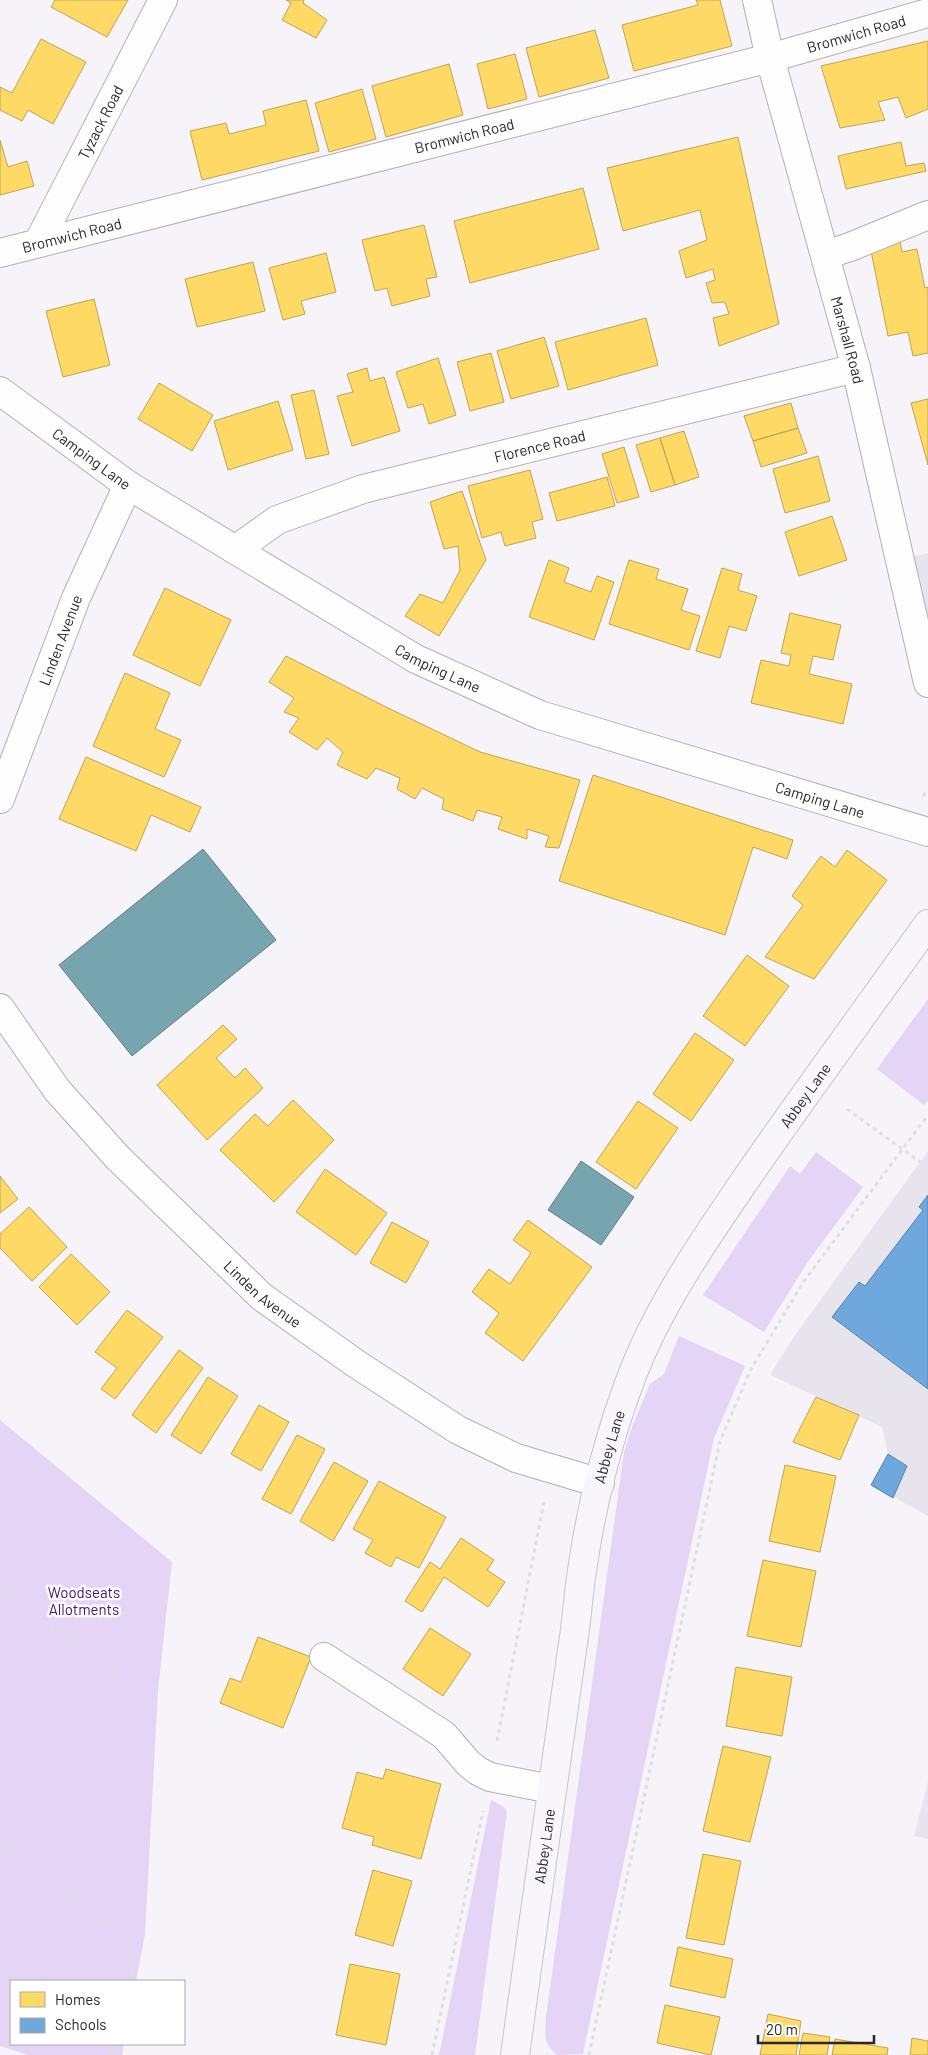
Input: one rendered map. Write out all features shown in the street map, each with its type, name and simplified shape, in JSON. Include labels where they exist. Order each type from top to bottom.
[{"type":"main road","name":"Abbey Lane","points":[[515,2055],[551,1789],[576,1627],[583,1564],[615,1423],[633,1373],[649,1335],[701,1245],[774,1138],[928,924]]},
{"type":"street","name":"Tyzack Road","points":[[38,243],[163,0]]},
{"type":"street","name":"Marshall Road","points":[[757,0],[770,58],[856,368],[928,683]]},
{"type":"street","name":"Bromwich Road","points":[[0,253],[770,58],[928,13]]},
{"type":"street","points":[[825,255],[850,247],[928,215]]},
{"type":"street","name":"Florence Road","points":[[235,550],[277,520],[363,489],[856,368]]},
{"type":"street","name":"Camping Lane","points":[[0,391],[128,485],[416,660],[540,715],[928,832]]},
{"type":"street","name":"Linden Avenue","points":[[1,795],[76,598],[128,485]]},
{"type":"street","name":"Linden Avenue","points":[[0,1008],[57,1090],[112,1151],[180,1220],[262,1297],[354,1363],[458,1430],[516,1458],[600,1483]]},
{"type":"street","points":[[324,1657],[444,1735],[468,1763],[478,1771],[490,1777],[551,1789]]},
{"type":"path","points":[[847,1109],[920,1162]]},
{"type":"path","points":[[589,2055],[720,1441],[751,1369],[804,1281],[928,1115]]},
{"type":"path","points":[[0,1587],[118,1676]]},
{"type":"path","points":[[0,1841],[96,1914],[127,1943],[132,1980]]},
{"type":"shaded area","points":[[928,553],[928,683],[900,560]]},
{"type":"shaded area","points":[[928,1151],[928,1516],[871,1485],[888,1454],[882,1427],[770,1375],[793,1338]]},
{"type":"shaded area","points":[[928,1781],[928,1839],[914,1836]]},
{"type":"green space","points":[[928,999],[928,1100],[924,1105],[877,1069]]},
{"type":"green space","points":[[816,1152],[863,1187],[807,1263],[764,1332],[703,1295],[790,1166],[800,1174]]},
{"type":"green space","points":[[679,1336],[745,1366],[714,1438],[583,2054],[557,2055],[552,2051],[547,2042],[546,2017],[624,1452],[633,1424],[650,1384],[664,1374]]},
{"type":"green space","name":"Woodseats Allotments","points":[[0,1420],[172,1562],[158,1690],[145,1934],[136,1980],[10,1980],[10,2045],[124,2045],[122,2055],[28,2055],[0,2046]]},
{"type":"green space","points":[[491,1800],[504,1807],[507,1812],[475,2055],[439,2055]]},
{"type":"building: Homes","points":[[55,0],[128,0],[107,37],[51,7]]},
{"type":"building: Homes","points":[[286,0],[304,0],[303,3],[327,20],[316,38],[282,20],[291,3]]},
{"type":"building: Homes","points":[[696,0],[720,0],[732,46],[634,71],[622,25],[698,5]]},
{"type":"building: Homes","points":[[595,30],[609,78],[539,97],[526,48]]},
{"type":"building: Homes","points":[[41,39],[86,62],[53,124],[28,110],[22,121],[0,110],[0,87],[12,93]]},
{"type":"building: Homes","points":[[928,41],[928,109],[906,118],[898,97],[878,102],[885,120],[840,128],[821,66]]},
{"type":"building: Homes","points":[[515,54],[527,99],[488,109],[477,64]]},
{"type":"building: Homes","points":[[449,64],[463,115],[386,137],[372,86]]},
{"type":"building: Homes","points":[[362,89],[376,139],[329,152],[315,103]]},
{"type":"building: Homes","points":[[306,100],[319,151],[202,180],[190,131],[226,123],[229,134],[266,125],[263,111]]},
{"type":"building: Homes","points":[[738,137],[779,324],[719,346],[713,318],[729,314],[725,302],[712,303],[706,283],[715,280],[713,269],[686,278],[679,251],[707,240],[700,210],[623,231],[607,168]]},
{"type":"building: Homes","points":[[0,140],[8,167],[27,161],[34,186],[0,195]]},
{"type":"building: Homes","points":[[901,142],[906,166],[924,163],[926,171],[846,189],[838,156]]},
{"type":"building: Homes","points":[[583,188],[599,249],[470,283],[454,221]]},
{"type":"building: Homes","points":[[424,225],[437,277],[426,279],[430,296],[392,306],[387,288],[375,291],[362,240]]},
{"type":"building: Homes","points":[[899,235],[902,252],[917,249],[925,288],[928,287],[928,353],[913,356],[908,332],[888,336],[869,241]]},
{"type":"building: Homes","points":[[326,253],[336,292],[301,301],[305,314],[283,320],[269,268]]},
{"type":"building: Homes","points":[[253,262],[265,311],[197,327],[185,279]]},
{"type":"building: Homes","points":[[94,299],[110,365],[63,377],[46,311]]},
{"type":"building: Homes","points":[[646,318],[658,365],[568,390],[555,342]]},
{"type":"building: Homes","points":[[544,337],[559,386],[511,399],[497,351]]},
{"type":"building: Homes","points":[[491,353],[504,402],[470,411],[457,362]]},
{"type":"building: Homes","points":[[438,358],[456,415],[429,424],[423,404],[408,408],[396,372]]},
{"type":"building: Homes","points":[[367,368],[370,381],[384,377],[400,431],[352,446],[337,396],[353,392],[347,374]]},
{"type":"building: Homes","points":[[159,383],[213,415],[192,451],[138,419]]},
{"type":"building: Homes","points":[[314,390],[329,454],[306,459],[291,395]]},
{"type":"building: Homes","points":[[928,399],[928,465],[911,403]]},
{"type":"building: Homes","points":[[278,401],[293,450],[228,470],[214,421]]},
{"type":"building: Homes","points":[[791,403],[798,428],[753,441],[744,416]]},
{"type":"building: Homes","points":[[798,428],[807,453],[761,467],[753,441]]},
{"type":"building: Homes","points":[[684,431],[699,477],[675,485],[660,438]]},
{"type":"building: Homes","points":[[660,438],[675,485],[651,492],[636,445]]},
{"type":"building: Homes","points":[[624,447],[639,497],[617,503],[602,454]]},
{"type":"building: Homes","points":[[818,456],[830,501],[785,513],[773,469]]},
{"type":"building: Homes","points":[[530,470],[543,519],[532,522],[536,538],[505,546],[501,532],[482,538],[468,486]]},
{"type":"building: Homes","points":[[607,477],[615,506],[557,521],[549,493]]},
{"type":"building: Homes","points":[[462,491],[486,560],[439,636],[405,616],[420,594],[443,603],[460,570],[458,546],[444,549],[430,502]]},
{"type":"building: Homes","points":[[832,516],[847,560],[799,576],[785,532]]},
{"type":"building: Homes","points":[[549,560],[569,568],[564,582],[591,592],[597,576],[614,582],[594,640],[529,617]]},
{"type":"building: Homes","points":[[629,560],[659,569],[656,579],[688,589],[681,610],[700,616],[689,650],[609,624]]},
{"type":"building: Homes","points":[[722,568],[742,574],[738,590],[757,596],[746,631],[729,626],[720,658],[696,651]]},
{"type":"building: Homes","points":[[165,588],[231,620],[200,686],[133,655]]},
{"type":"building: Homes","points":[[790,613],[841,625],[833,660],[813,656],[809,674],[852,684],[843,724],[751,703],[761,660],[789,666],[791,655],[781,653]]},
{"type":"building: Homes","points":[[286,656],[480,752],[580,780],[559,848],[545,847],[549,836],[527,829],[527,839],[498,829],[502,817],[477,810],[473,821],[442,809],[444,799],[422,788],[415,799],[397,789],[400,778],[376,768],[367,779],[337,765],[343,752],[327,738],[317,750],[289,732],[299,718],[284,712],[294,698],[269,682]]},
{"type":"building: Homes","points":[[125,673],[170,693],[155,729],[181,740],[164,777],[93,746]]},
{"type":"building: Homes","points":[[86,757],[201,807],[190,832],[151,815],[136,851],[59,819]]},
{"type":"building: Homes","points":[[593,775],[793,840],[787,859],[753,847],[725,935],[559,881]]},
{"type":"building: Homes","points":[[847,850],[887,880],[814,979],[765,957],[803,905],[792,896],[821,856],[835,867]]},
{"type":"building: Homes","points":[[747,955],[789,986],[745,1046],[703,1016]]},
{"type":"building: Homes","points":[[223,1025],[237,1039],[216,1058],[235,1078],[245,1068],[263,1088],[207,1140],[157,1085]]},
{"type":"building: Homes","points":[[695,1033],[734,1060],[691,1121],[653,1094]]},
{"type":"building: Homes","points":[[293,1100],[334,1140],[274,1202],[220,1150],[255,1114],[268,1126]]},
{"type":"building: Homes","points":[[638,1101],[678,1128],[636,1189],[596,1162]]},
{"type":"building: Homes","points":[[325,1169],[387,1213],[356,1255],[296,1212]]},
{"type":"building: Homes","points":[[0,1176],[18,1199],[0,1213]]},
{"type":"building: Homes","points":[[29,1207],[67,1247],[32,1281],[0,1248],[0,1234]]},
{"type":"building: Homes","points":[[528,1220],[592,1267],[523,1361],[485,1333],[499,1313],[472,1292],[489,1269],[510,1284],[531,1253],[513,1240]]},
{"type":"building: Homes","points":[[392,1222],[429,1242],[406,1283],[370,1263]]},
{"type":"building: Homes","points":[[71,1254],[110,1292],[77,1325],[39,1287]]},
{"type":"building: Homes","points":[[127,1310],[163,1337],[115,1399],[101,1389],[117,1368],[95,1352]]},
{"type":"building: Homes","points":[[179,1350],[203,1368],[156,1433],[132,1415]]},
{"type":"building: Homes","points":[[208,1377],[238,1396],[201,1454],[171,1435]]},
{"type":"building: Homes","points":[[816,1397],[859,1415],[840,1460],[793,1442]]},
{"type":"building: Homes","points":[[259,1405],[289,1422],[261,1471],[231,1454]]},
{"type":"building: Homes","points":[[297,1435],[325,1449],[291,1514],[262,1499]]},
{"type":"building: Homes","points":[[334,1462],[368,1481],[333,1541],[300,1521]]},
{"type":"building: Homes","points":[[785,1465],[836,1476],[820,1552],[769,1541]]},
{"type":"building: Homes","points":[[379,1481],[446,1517],[419,1568],[396,1557],[391,1567],[365,1553],[373,1540],[353,1529]]},
{"type":"building: Homes","points":[[461,1538],[494,1560],[487,1570],[505,1582],[488,1607],[444,1577],[422,1612],[405,1601],[430,1562],[440,1569]]},
{"type":"building: Homes","points":[[763,1560],[816,1571],[801,1647],[747,1636]]},
{"type":"building: Homes","points":[[430,1628],[471,1654],[443,1696],[403,1669]]},
{"type":"building: Homes","points":[[258,1637],[311,1657],[283,1728],[220,1703],[230,1678],[241,1682]]},
{"type":"building: Homes","points":[[736,1667],[792,1677],[782,1736],[726,1726]]},
{"type":"building: Homes","points":[[723,1746],[771,1757],[750,1842],[703,1831]]},
{"type":"building: Homes","points":[[386,1769],[441,1784],[421,1859],[372,1845],[374,1837],[342,1828],[357,1772],[383,1779]]},
{"type":"building: Homes","points":[[703,1854],[741,1861],[724,1945],[686,1938]]},
{"type":"building: Homes","points":[[373,1870],[412,1881],[393,1946],[355,1935]]},
{"type":"building: Homes","points":[[678,1947],[733,1959],[725,1998],[670,1986]]},
{"type":"building: Homes","points":[[350,1964],[400,1974],[386,2045],[336,2035]]},
{"type":"building: Homes","points":[[665,2005],[720,2017],[711,2055],[657,2043]]},
{"type":"building: Homes","points":[[768,2014],[801,2021],[796,2055],[760,2055]]},
{"type":"building: Homes","points":[[803,2033],[830,2037],[827,2055],[799,2055]]},
{"type":"building: Homes","points":[[912,2038],[928,2041],[928,2055],[910,2055]]},
{"type":"building: Homes","points":[[835,2039],[888,2048],[887,2055],[832,2055]]},
{"type":"building: Schools","points":[[928,1195],[928,1389],[832,1317],[859,1282],[865,1286],[923,1210],[919,1207]]},
{"type":"building: Schools","points":[[888,1454],[907,1466],[893,1498],[871,1485]]},
{"type":"building: Public","points":[[203,849],[276,940],[132,1056],[59,965]]},
{"type":"building: Public","points":[[581,1161],[634,1197],[601,1245],[548,1210]]}]
